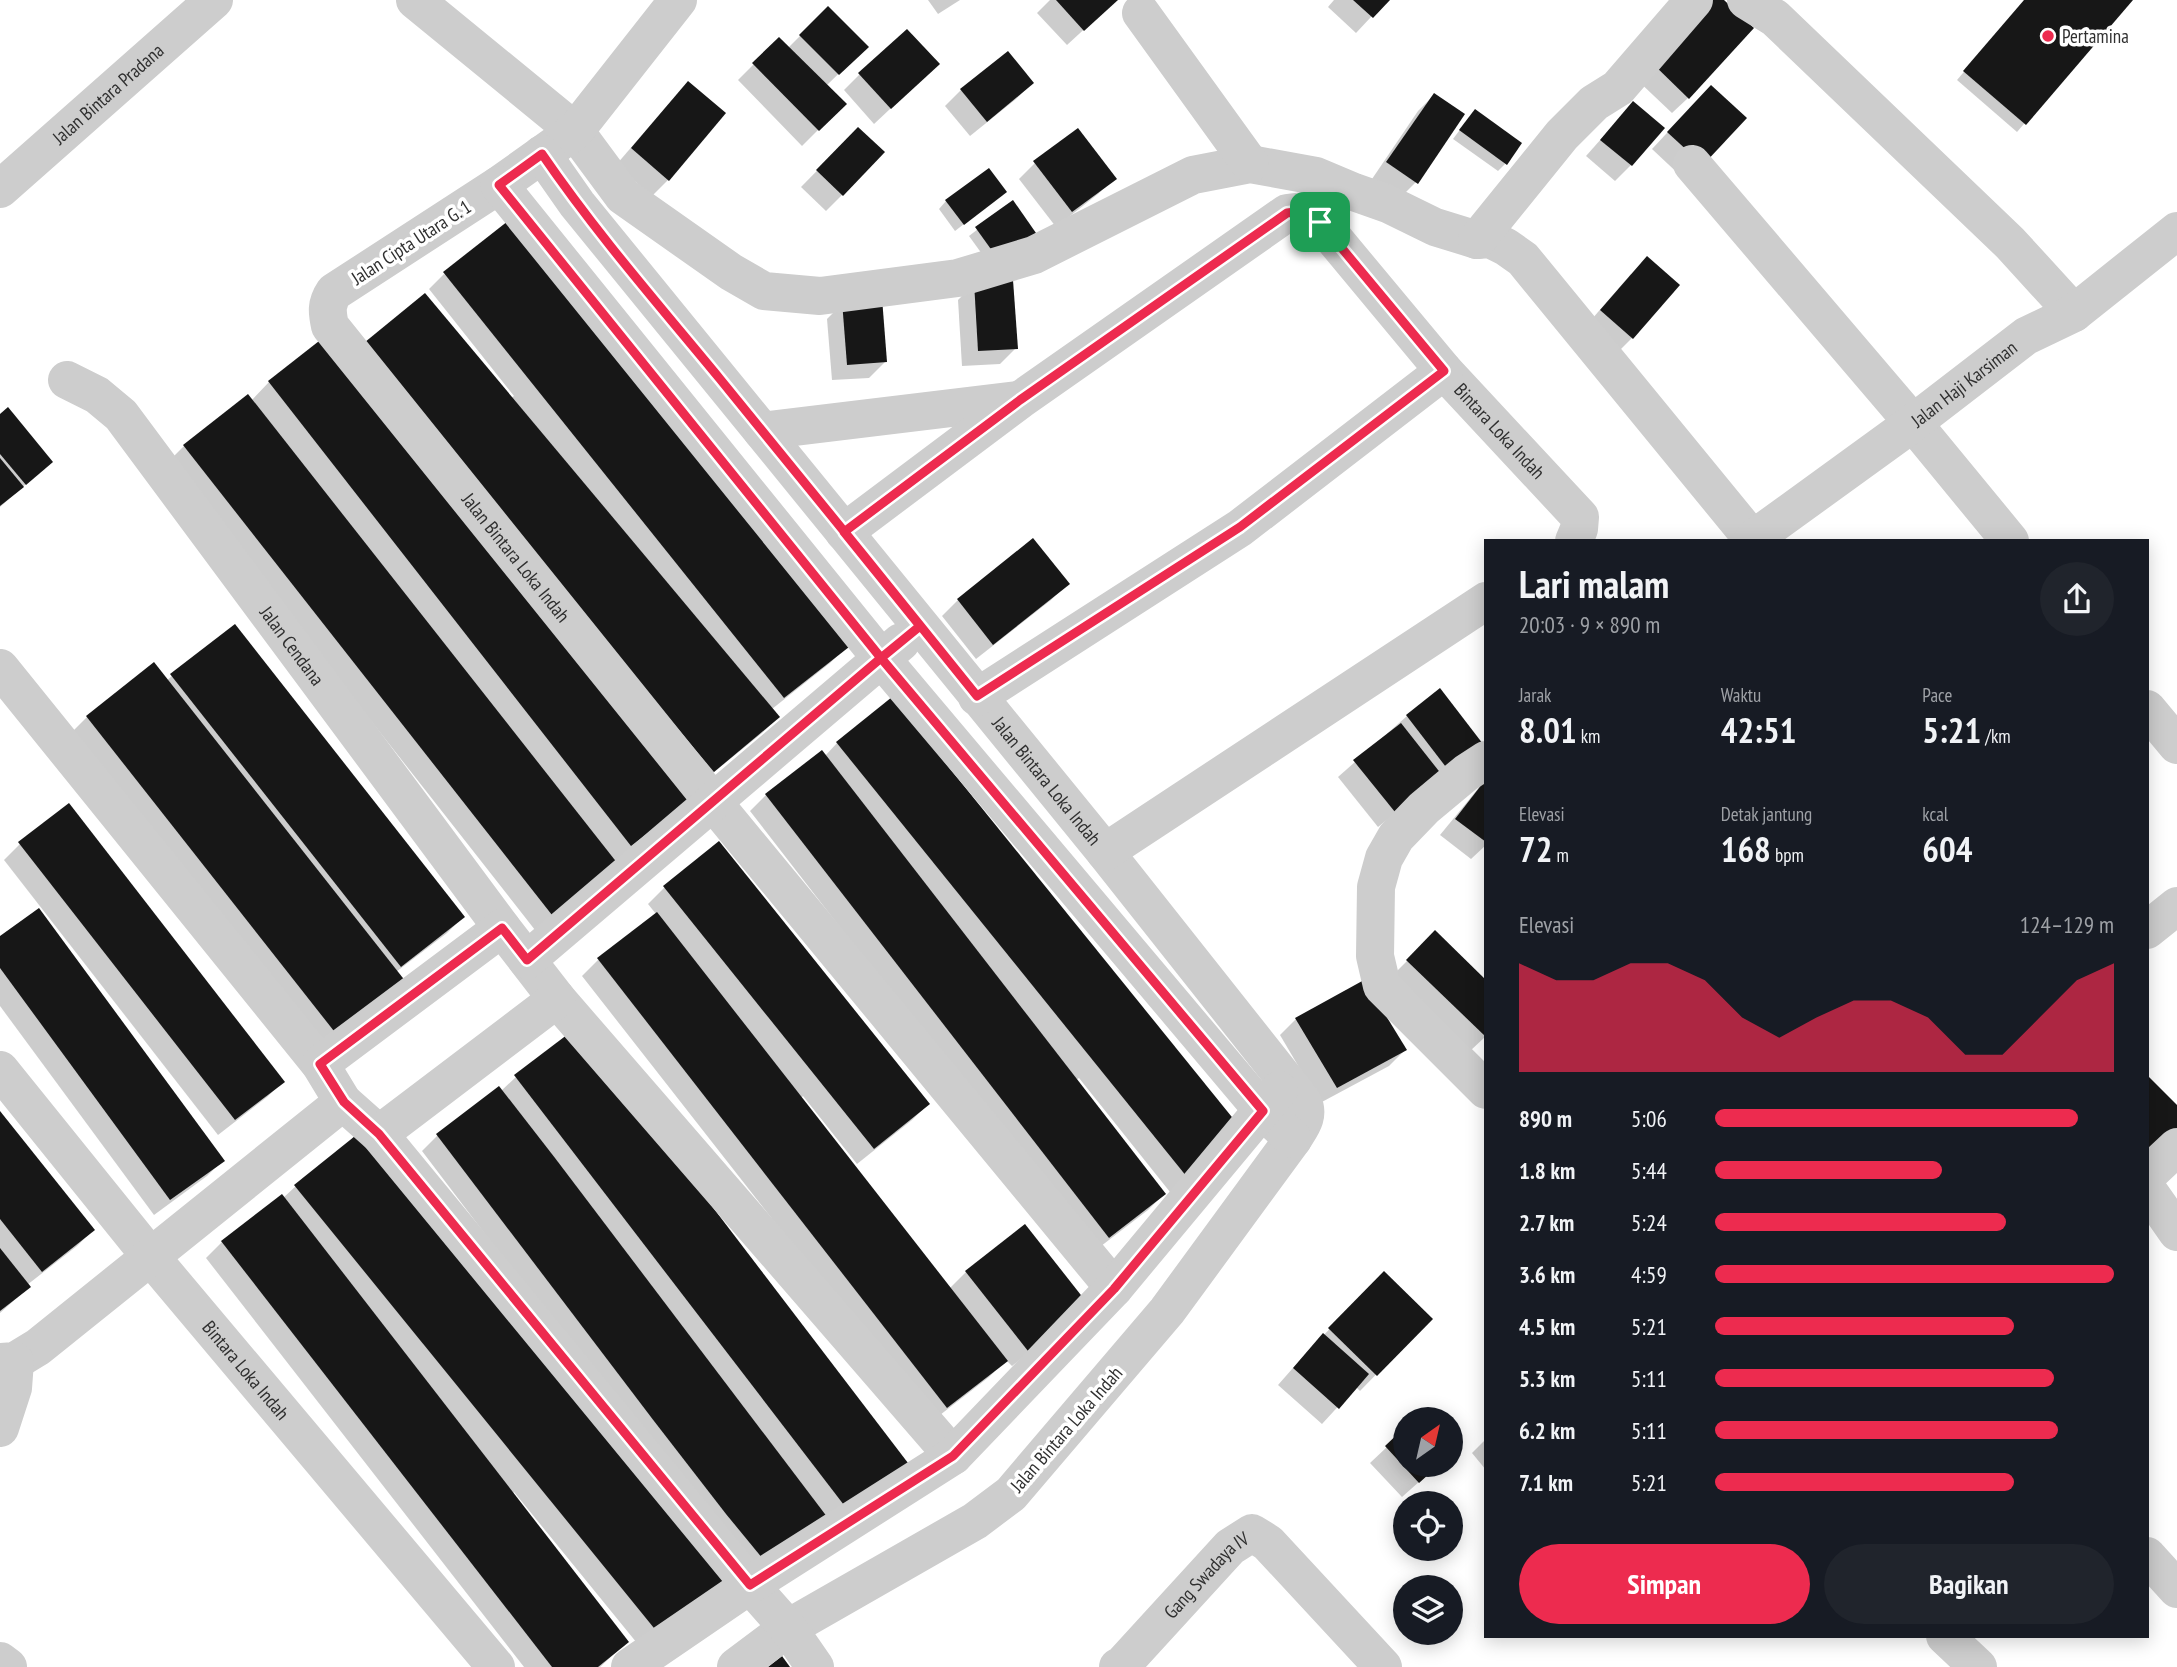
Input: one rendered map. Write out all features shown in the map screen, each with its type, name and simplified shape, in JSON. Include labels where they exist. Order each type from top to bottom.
[{"type":"street","name":"Jalan Bintara Pradana","points":[[0,189],[214,0]]},
{"type":"street","points":[[415,0],[575,131],[623,196],[731,272],[764,291],[820,296],[958,278],[1034,255],[1193,175],[1250,164],[1316,176],[1388,204],[1435,227],[1477,240],[1490,239],[1522,258],[1753,539]]},
{"type":"street","name":"Jalan Cipta Utara G. 1","points":[[327,310],[328,301],[334,292],[499,185],[575,131],[678,0]]},
{"type":"street","points":[[1477,240],[1562,135],[1594,103],[1618,88],[1694,0]]},
{"type":"street","points":[[1746,0],[1775,18],[2010,243],[2074,313]]},
{"type":"street","points":[[1141,13],[1250,164]]},
{"type":"street","name":"Jalan Bintara Loka Indah","points":[[542,154],[577,204],[1105,852],[1274,1096]]},
{"type":"street","points":[[1692,164],[2008,539]]},
{"type":"street","name":"Jalan Bintara Loka Indah","points":[[499,185],[881,658],[1274,1096],[1303,1102],[1306,1108],[1304,1121],[1293,1139],[1167,1311],[1011,1494],[975,1521],[788,1628],[736,1667]]},
{"type":"street","name":"Bintara Loka Indah","points":[[844,532],[1020,400],[1287,213],[1303,211],[1320,222],[1444,371],[1580,517],[1575,539]]},
{"type":"street","name":"Jalan Haji Karsiman","points":[[1755,539],[2026,336],[2074,313],[2177,231]]},
{"type":"street","name":"Jalan Bintara Loka Indah","points":[[327,310],[330,326],[712,802],[1114,1289]]},
{"type":"street","points":[[977,696],[1240,527],[1444,371]]},
{"type":"street","name":"Jalan Cendana","points":[[67,380],[97,395],[121,415],[557,999],[953,1456]]},
{"type":"street","points":[[762,431],[1020,400]]},
{"type":"street","points":[[1105,852],[1484,602]]},
{"type":"street","points":[[527,960],[920,626]]},
{"type":"street","points":[[0,668],[320,1064],[344,1102],[379,1134],[788,1628],[815,1667]]},
{"type":"street","points":[[2149,711],[2177,746]]},
{"type":"street","points":[[1484,761],[1424,808],[1396,838],[1384,858],[1376,887],[1375,956],[1382,986],[1484,1088]]},
{"type":"street","points":[[2149,928],[2177,906]]},
{"type":"street","points":[[320,1064],[502,928]]},
{"type":"street","points":[[379,1134],[557,999]]},
{"type":"street","name":"Bintara Loka Indah","points":[[0,1070],[150,1256],[496,1667]]},
{"type":"street","points":[[630,1667],[750,1585],[953,1456],[1114,1289],[1274,1096]]},
{"type":"street","points":[[0,1428],[13,1388],[7,1362],[38,1347],[344,1102]]},
{"type":"street","points":[[2149,1173],[2177,1147]]},
{"type":"street","points":[[2149,1192],[2177,1232]]},
{"type":"street","name":"Gang Swadaya IV","points":[[1122,1667],[1230,1547],[1252,1533],[1268,1543],[1383,1667]]},
{"type":"street","points":[[2149,1558],[2177,1589]]},
{"type":"street","points":[[1947,1638],[1978,1667]]},
{"type":"street","points":[[0,1661],[8,1667]]},
{"type":"building","points":[[1056,0],[1118,0],[1084,31]]},
{"type":"building","points":[[1353,0],[1390,0],[1373,18]]},
{"type":"building","points":[[1705,0],[1724,0],[1754,28],[1689,99],[1649,60]]},
{"type":"building","name":"Pertamina","points":[[2024,0],[2133,0],[2026,125],[1963,71]]},
{"type":"building","points":[[828,6],[869,47],[839,75],[799,35]]},
{"type":"building","points":[[907,29],[940,64],[891,109],[858,73]]},
{"type":"building","points":[[779,37],[847,104],[819,131],[752,63]]},
{"type":"building","points":[[1008,51],[1034,83],[987,122],[960,89]]},
{"type":"building","points":[[688,81],[726,113],[669,181],[631,148]]},
{"type":"building","points":[[1711,85],[1747,118],[1703,165],[1667,132]]},
{"type":"building","points":[[1434,93],[1465,114],[1418,184],[1386,162]]},
{"type":"building","points":[[1633,101],[1665,128],[1632,166],[1600,140]]},
{"type":"building","points":[[1475,109],[1522,143],[1507,165],[1459,130]]},
{"type":"building","points":[[858,127],[885,152],[843,196],[816,170]]},
{"type":"building","points":[[1078,128],[1117,179],[1072,212],[1033,161]]},
{"type":"building","points":[[989,168],[1007,192],[964,225],[945,200]]},
{"type":"building","points":[[1013,200],[1036,233],[998,259],[975,227]]},
{"type":"building","points":[[508,221],[849,647],[784,698],[443,272]]},
{"type":"building","points":[[1647,256],[1680,285],[1633,339],[1600,310]]},
{"type":"building","points":[[1013,280],[1018,349],[978,351],[974,282]]},
{"type":"building","points":[[425,293],[780,717],[714,772],[359,347]]},
{"type":"building","points":[[882,298],[887,362],[847,365],[842,301]]},
{"type":"building","points":[[328,334],[691,800],[631,846],[268,381]]},
{"type":"building","points":[[248,394],[618,864],[552,915],[183,445]]},
{"type":"building","points":[[8,407],[53,462],[26,485],[0,454],[0,414]]},
{"type":"building","points":[[0,458],[24,487],[0,506]]},
{"type":"building","points":[[1033,538],[1070,584],[993,645],[957,599]]},
{"type":"building","points":[[235,624],[465,917],[401,967],[170,674]]},
{"type":"building","points":[[154,662],[410,987],[341,1040],[86,716]]},
{"type":"building","points":[[1440,688],[1483,744],[1449,771],[1406,715]]},
{"type":"building","points":[[892,697],[1244,1132],[1187,1177],[836,742]]},
{"type":"building","points":[[1401,723],[1442,775],[1395,812],[1353,760]]},
{"type":"building","points":[[822,750],[1166,1194],[1109,1238],[765,794]]},
{"type":"building","points":[[1484,782],[1484,841],[1455,819]]},
{"type":"building","points":[[69,803],[285,1082],[235,1120],[18,842]]},
{"type":"building","points":[[719,841],[930,1104],[874,1149],[663,886]]},
{"type":"building","points":[[39,908],[225,1161],[170,1200],[0,968],[0,936]]},
{"type":"building","points":[[657,912],[1008,1361],[947,1408],[597,958]]},
{"type":"building","points":[[1435,930],[1484,978],[1484,1035],[1406,960]]},
{"type":"building","points":[[1364,980],[1407,1050],[1337,1088],[1295,1018]]},
{"type":"building","points":[[576,1028],[908,1463],[847,1509],[514,1075]]},
{"type":"building","points":[[2149,1077],[2177,1105],[2177,1129],[2149,1157]]},
{"type":"building","points":[[499,1086],[834,1526],[768,1565],[654,1421],[436,1134]]},
{"type":"building","points":[[0,1111],[95,1230],[42,1272],[0,1219]]},
{"type":"building","points":[[360,1132],[723,1581],[658,1633],[294,1185]]},
{"type":"building","points":[[282,1194],[629,1642],[598,1667],[552,1667],[221,1241]]},
{"type":"building","points":[[1025,1224],[1088,1304],[1028,1351],[965,1271]]},
{"type":"building","points":[[0,1248],[31,1287],[0,1311]]},
{"type":"building","points":[[1384,1271],[1433,1319],[1377,1376],[1328,1328]]},
{"type":"building","points":[[1323,1333],[1369,1374],[1339,1409],[1293,1368]]},
{"type":"building","points":[[1393,1438],[1393,1455],[1385,1446]]},
{"type":"building","points":[[1413,1477],[1426,1477],[1419,1483]]},
{"type":"building","points":[[782,1656],[790,1667],[768,1667]]},
{"type":"place","name":"Pertamina","points":[[2048,36]]},
{"type":"route","points":[[1320,222],[1303,211],[1287,213],[1020,400],[844,532],[920,626],[881,658],[527,960],[502,928],[320,1064],[344,1102],[379,1134],[750,1585],[953,1456],[1114,1289],[1263,1111],[881,658],[499,185],[542,154],[577,204],[762,431],[920,626],[977,696],[1240,527],[1444,371],[1320,222]]}]
